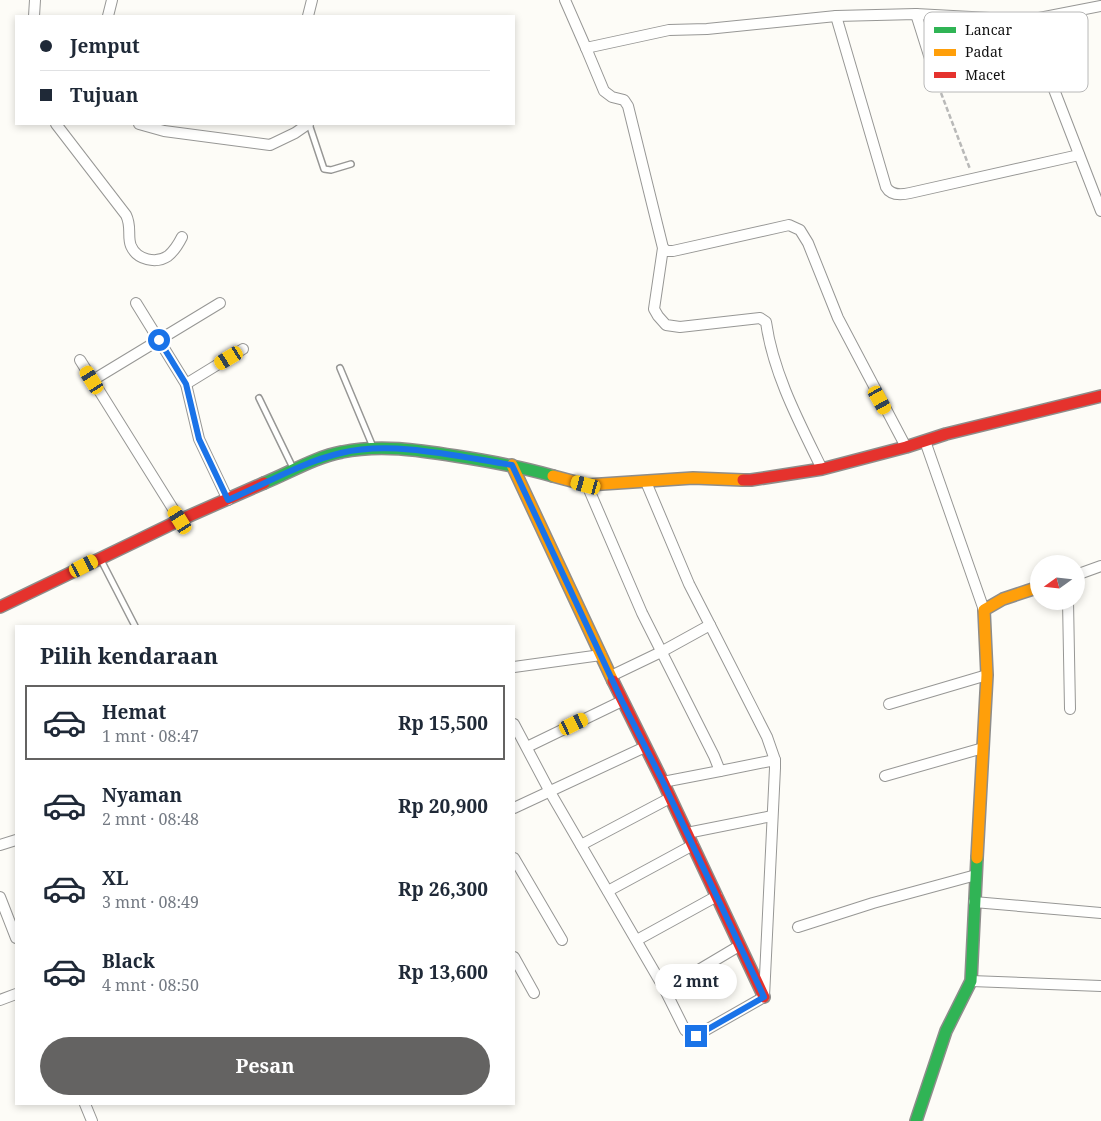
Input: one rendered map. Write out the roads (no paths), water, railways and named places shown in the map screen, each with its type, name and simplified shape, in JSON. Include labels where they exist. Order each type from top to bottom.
[{"type":"street","points":[[34,15],[35,0]]},
{"type":"street","points":[[108,15],[112,0]]},
{"type":"street","points":[[308,15],[312,0]]},
{"type":"street","points":[[565,0],[604,91],[607,94],[621,98],[627,103],[663,248],[654,308],[658,316],[666,325],[680,327],[747,318],[760,318],[766,322],[776,366],[822,468]]},
{"type":"street","points":[[1071,12],[1101,6]]},
{"type":"street","points":[[916,14],[924,39]]},
{"type":"street","points":[[586,48],[669,30],[707,29],[836,16],[924,14]]},
{"type":"street","points":[[836,16],[888,190],[902,195],[1079,155]]},
{"type":"street","points":[[1055,92],[1101,211]]},
{"type":"street","points":[[57,125],[126,215],[130,227],[130,244],[137,254],[147,260],[157,260],[168,256],[182,236]]},
{"type":"street","points":[[142,125],[164,131],[270,145],[307,125]]},
{"type":"street","points":[[663,248],[667,251],[672,251],[789,225],[800,230],[808,243],[838,318],[906,447]]},
{"type":"street","points":[[136,303],[186,384],[199,439],[228,500]]},
{"type":"street","points":[[92,380],[220,303]]},
{"type":"street","points":[[186,384],[243,349]]},
{"type":"street","points":[[80,360],[180,520]]},
{"type":"street","points":[[0,607],[180,520],[294,470],[341,452],[374,448],[420,450],[512,465],[586,485],[692,478],[751,480],[822,468],[1101,396]]},
{"type":"street","points":[[916,1121],[946,1031],[971,981],[988,675],[984,610],[925,441]]},
{"type":"street","points":[[512,465],[622,701],[663,782],[764,997]]},
{"type":"street","points":[[646,482],[689,584],[767,737],[775,760],[764,997]]},
{"type":"street","points":[[586,485],[642,613],[714,756],[720,772]]},
{"type":"street","points":[[1085,572],[1101,566]]},
{"type":"street","points":[[984,610],[1007,597],[1030,590]]},
{"type":"street","points":[[1068,610],[1070,709]]},
{"type":"street","points":[[611,676],[661,652],[710,625]]},
{"type":"street","points":[[515,667],[601,655]]},
{"type":"street","points":[[889,704],[988,675]]},
{"type":"street","points":[[527,747],[622,701]]},
{"type":"street","points":[[515,726],[550,792],[665,990],[685,1030],[694,1035],[699,1034],[764,997]]},
{"type":"street","points":[[515,808],[645,748]]},
{"type":"street","points":[[885,776],[983,748]]},
{"type":"street","points":[[663,782],[775,760]]},
{"type":"street","points":[[581,845],[670,798]]},
{"type":"street","points":[[687,833],[772,816]]},
{"type":"street","points":[[0,845],[15,840]]},
{"type":"street","points":[[608,892],[693,845]]},
{"type":"street","points":[[515,860],[562,940]]},
{"type":"street","points":[[798,926],[872,903],[976,875]]},
{"type":"street","points":[[637,940],[717,896]]},
{"type":"street","points":[[0,897],[15,935]]},
{"type":"street","points":[[974,902],[1101,912]]},
{"type":"street","points":[[665,990],[739,946]]},
{"type":"street","points":[[515,959],[534,993]]},
{"type":"street","points":[[971,981],[1101,986]]},
{"type":"street","points":[[0,1000],[15,994]]},
{"type":"street","points":[[85,1105],[92,1121]]},
{"type":"lane","points":[[308,125],[324,169],[331,170],[351,164]]},
{"type":"lane","points":[[340,368],[374,448]]},
{"type":"lane","points":[[259,398],[294,470]]},
{"type":"lane","points":[[100,558],[134,625]]}]
